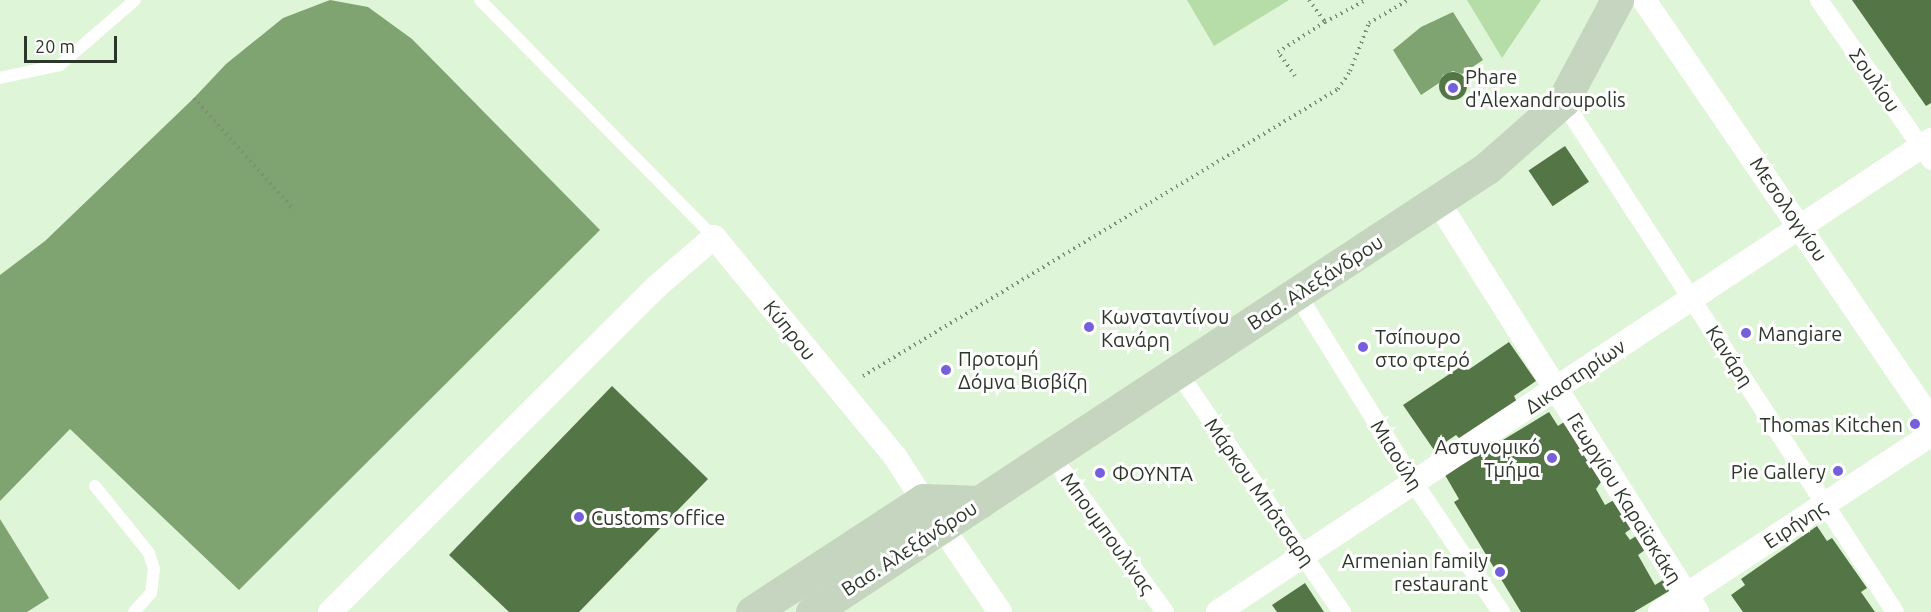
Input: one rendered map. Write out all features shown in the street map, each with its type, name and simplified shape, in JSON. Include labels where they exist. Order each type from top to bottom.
[{"type":"main road","name":"Βασ. Αλεξάνδρου","points":[[816,611],[1438,202],[1502,156],[1563,101],[1617,0]]},
{"type":"main road","name":"Βασ. Αλεξάνδρου","points":[[752,612],[923,500]]},
{"type":"main road","points":[[923,500],[980,502]]},
{"type":"street","name":"Μεσολογγίου","points":[[1644,0],[1801,226],[1931,420]]},
{"type":"street","name":"Σουλίου","points":[[1819,0],[1928,149]]},
{"type":"street","name":"Κανάρη","points":[[1563,101],[1895,612]]},
{"type":"street","name":"Δικαστηρίων","points":[[1218,612],[1801,226],[1928,149]]},
{"type":"street","name":"Γεωργίου Καραϊσκάκη","points":[[1438,202],[1692,603]]},
{"type":"street","name":"Κύπρου","points":[[714,237],[866,423],[923,500]]},
{"type":"street","points":[[330,612],[656,288],[714,237]]},
{"type":"street","name":"Μιαούλη","points":[[1297,294],[1413,483],[1501,612]]},
{"type":"street","name":"Μάρκου Μπότσαρη","points":[[1178,372],[1342,612]]},
{"type":"street","name":"Ειρήνης","points":[[1660,612],[1692,603],[1826,504],[1931,435]]},
{"type":"street","name":"Μπουμπουλίνας","points":[[1051,455],[1165,612]]},
{"type":"street","points":[[942,527],[1000,612]]},
{"type":"lane","points":[[0,78],[60,65],[135,0]]},
{"type":"lane","points":[[480,0],[714,237]]},
{"type":"lane","points":[[95,486],[149,553],[154,570],[151,592],[134,612]]},
{"type":"lane","points":[[923,500],[942,527]]},
{"type":"path","points":[[1309,0],[1325,22]]},
{"type":"path","points":[[1295,76],[1278,52],[1325,22],[1366,0]]},
{"type":"path","points":[[839,390],[1338,89],[1350,71],[1369,23],[1408,0]]},
{"type":"path","points":[[194,99],[294,210]]},
{"type":"shaded area","points":[[330,0],[368,7],[412,39],[600,230],[239,590],[70,429],[0,501],[0,275],[45,241],[194,98],[226,64],[283,18]]},
{"type":"shaded area","points":[[1187,0],[1289,0],[1214,46]]},
{"type":"shaded area","points":[[1467,0],[1541,0],[1502,58]]},
{"type":"shaded area","points":[[1453,12],[1483,60],[1462,74],[1453,71],[1443,75],[1439,83],[1421,95],[1393,50],[1421,27]]},
{"type":"shaded area","points":[[0,519],[49,598],[27,612],[0,612]]},
{"type":"building","points":[[1852,0],[1931,0],[1931,103],[1926,106]]},
{"type":"building","name":"Phare d'Alexandroupolis","points":[[1453,72],[1463,76],[1467,86],[1463,96],[1453,100],[1443,96],[1439,86],[1443,76]]},
{"type":"building","points":[[1565,146],[1589,182],[1553,206],[1529,171]]},
{"type":"building","points":[[1509,342],[1536,381],[1514,396],[1517,402],[1461,440],[1456,435],[1434,450],[1403,405],[1463,365],[1468,370]]},
{"type":"building","name":"Customs office","points":[[612,386],[708,479],[579,612],[509,612],[449,555]]},
{"type":"building","points":[[1549,412],[1558,426],[1564,422],[1601,482],[1596,489],[1605,505],[1614,500],[1632,528],[1625,533],[1630,540],[1636,536],[1645,550],[1638,555],[1655,585],[1663,580],[1669,591],[1634,612],[1521,612],[1454,502],[1459,499],[1445,475]]},
{"type":"building","points":[[1817,526],[1827,541],[1832,538],[1867,588],[1861,592],[1875,612],[1743,612],[1731,595],[1745,585],[1741,579]]},
{"type":"building","points":[[1305,583],[1324,612],[1277,612],[1272,605]]},
{"type":"place","name":"Phare d'Alexandroupolis","points":[[1453,88]]},
{"type":"place","name":"Κωνσταντίνου Κανάρη","points":[[1089,327]]},
{"type":"place","name":"Mangiare","points":[[1746,333]]},
{"type":"place","name":"Τσίπουρο στο φτερό","points":[[1363,347]]},
{"type":"place","name":"Προτομή Δόμνα Βισβίζη","points":[[946,370]]},
{"type":"place","name":"Thomas Kitchen","points":[[1915,424]]},
{"type":"place","name":"Αστυνομικό Τμήμα","points":[[1552,458]]},
{"type":"place","name":"Pie Gallery","points":[[1838,471]]},
{"type":"place","name":"ΦΟΥΝΤΑ","points":[[1100,473]]},
{"type":"place","name":"Customs office","points":[[579,517]]},
{"type":"place","name":"Armenian family restaurant","points":[[1500,572]]}]
